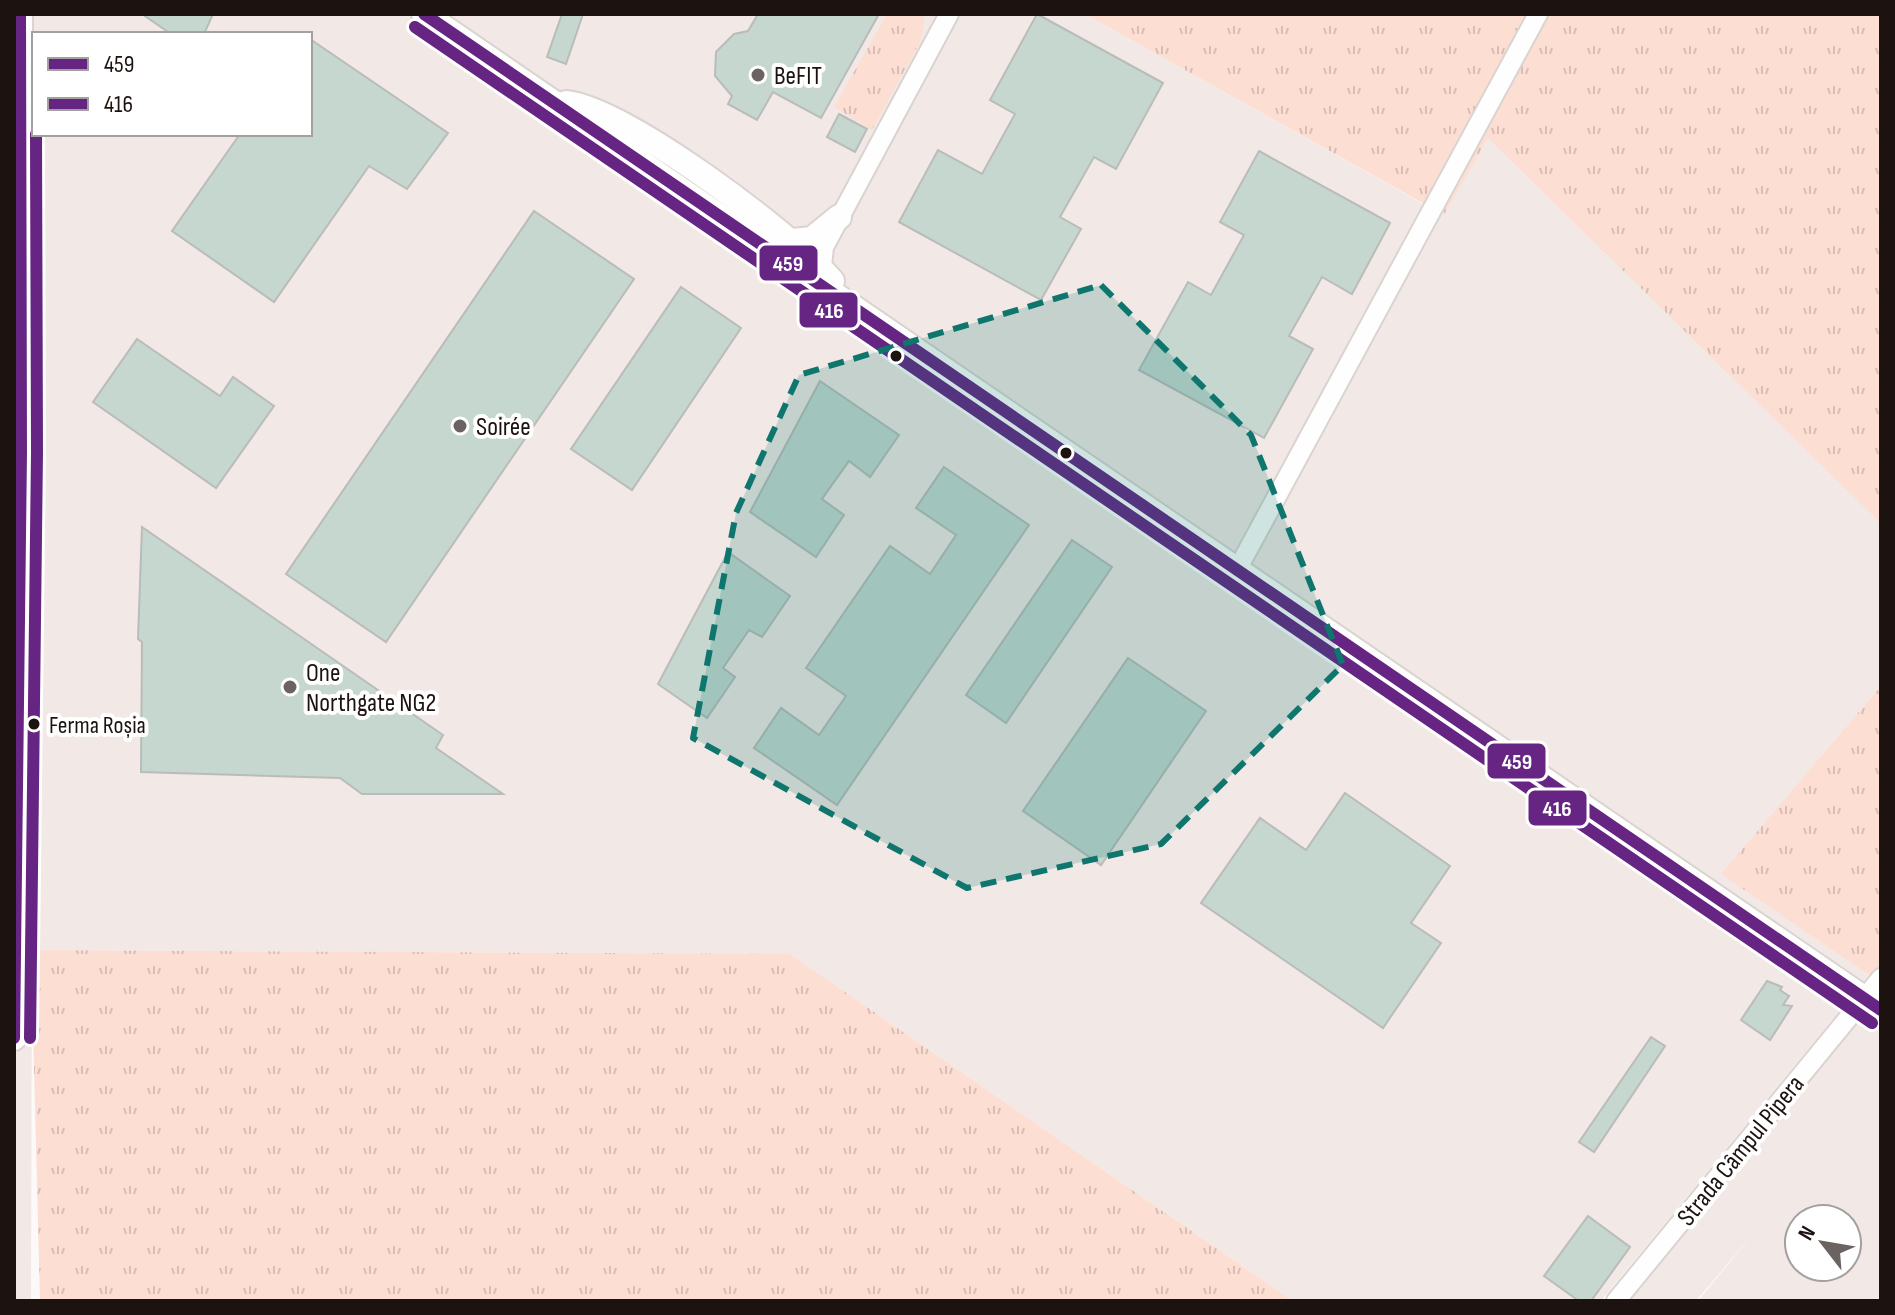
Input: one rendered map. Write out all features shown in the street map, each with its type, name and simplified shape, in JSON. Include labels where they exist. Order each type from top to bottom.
[{"type":"main road","points":[[14,1038],[21,452],[20,14]]},
{"type":"main road","points":[[424,14],[743,232],[823,278]]},
{"type":"main road","points":[[556,104],[577,104],[619,122],[794,243],[823,278],[857,310],[1872,1004]]},
{"type":"main road","points":[[743,232],[761,239],[794,243],[819,236],[839,217]]},
{"type":"street","points":[[823,278],[824,247],[949,14]]},
{"type":"street","points":[[1237,570],[1538,14]]},
{"type":"street","name":"Strada Câmpul Pipera","points":[[1616,1301],[1872,1004],[1881,978]]},
{"type":"highlighted area","points":[[1101,285],[1251,435],[1343,665],[1161,844],[967,888],[693,738],[736,513],[799,375]]},
{"type":"shaded area","points":[[14,14],[1085,14],[1443,215],[1488,137],[1881,524],[1881,686],[1722,874],[1869,975],[1601,1301],[1293,1301],[790,954],[32,950],[31,1301],[14,1301]]},
{"type":"shaded area","points":[[1881,992],[1881,1301],[1698,1301],[1758,1228],[1696,1301],[1624,1301]]},
{"type":"green space","points":[[887,14],[925,14],[921,40],[872,130],[834,107]]},
{"type":"green space","points":[[1085,14],[1881,14],[1881,524],[1488,138],[1444,215]]},
{"type":"green space","points":[[1881,686],[1881,971],[1869,975],[1721,874]]},
{"type":"green space","points":[[31,950],[790,954],[1293,1301],[40,1301]]},
{"type":"building","points":[[142,14],[213,14],[205,32],[168,32]]},
{"type":"building","points":[[562,14],[583,14],[566,64],[547,57]]},
{"type":"building","points":[[758,14],[879,14],[821,118],[773,92],[757,120],[728,104],[732,96],[715,76],[716,52],[734,34],[748,31]]},
{"type":"building","points":[[1037,14],[1163,83],[1116,169],[1094,157],[1060,217],[1081,229],[1041,300],[899,222],[938,150],[982,174],[1015,114],[990,100]]},
{"type":"building","points":[[312,40],[448,133],[407,189],[369,166],[274,302],[172,231],[239,136],[312,136]]},
{"type":"building","points":[[839,114],[867,129],[855,152],[827,137]]},
{"type":"building","points":[[1259,151],[1390,223],[1352,294],[1322,277],[1289,336],[1313,349],[1264,438],[1139,370],[1188,282],[1211,295],[1244,235],[1220,222]]},
{"type":"building","name":"Soirée","points":[[534,211],[634,279],[386,642],[286,574]]},
{"type":"building","points":[[681,287],[741,328],[632,490],[571,449]]},
{"type":"building","points":[[137,339],[220,396],[233,377],[274,406],[216,488],[93,402]]},
{"type":"building","points":[[820,381],[899,435],[870,477],[849,461],[822,499],[844,515],[816,557],[750,512]]},
{"type":"building","points":[[944,467],[1029,525],[837,805],[754,748],[781,708],[819,735],[846,696],[806,668],[890,546],[930,574],[956,535],[916,508]]},
{"type":"building","name":"One Northgate NG2","points":[[142,527],[443,735],[436,748],[503,794],[362,794],[340,778],[141,772],[142,642],[138,639]]},
{"type":"building","points":[[1072,540],[1112,567],[1006,723],[966,695]]},
{"type":"building","points":[[728,552],[790,596],[762,637],[749,630],[723,668],[735,677],[707,718],[658,684]]},
{"type":"building","points":[[1128,658],[1206,711],[1101,865],[1023,811]]},
{"type":"building","points":[[1345,793],[1450,866],[1411,923],[1441,943],[1383,1028],[1201,903],[1260,818],[1306,850]]},
{"type":"building","points":[[1767,981],[1782,987],[1780,990],[1789,996],[1783,1005],[1792,1006],[1770,1040],[1741,1020]]},
{"type":"building","points":[[1651,1037],[1665,1046],[1594,1152],[1579,1142]]},
{"type":"building","points":[[1588,1216],[1630,1247],[1591,1301],[1579,1301],[1544,1276]]},
{"type":"transit line","name":"459","points":[[14,1038],[21,452],[20,14]]},
{"type":"transit line","name":"459","points":[[424,14],[1881,1010]]},
{"type":"transit line","name":"416","points":[[415,27],[1872,1023]]},
{"type":"transit line","name":"416","points":[[30,1038],[37,452],[36,136]]},
{"type":"place","name":"BeFIT","points":[[758,75]]},
{"type":"place","name":"Soirée","points":[[460,426]]},
{"type":"place","name":"One Northgate NG2","points":[[290,687]]},
{"type":"place","name":"Ferma Roșia","points":[[34,724]]}]
